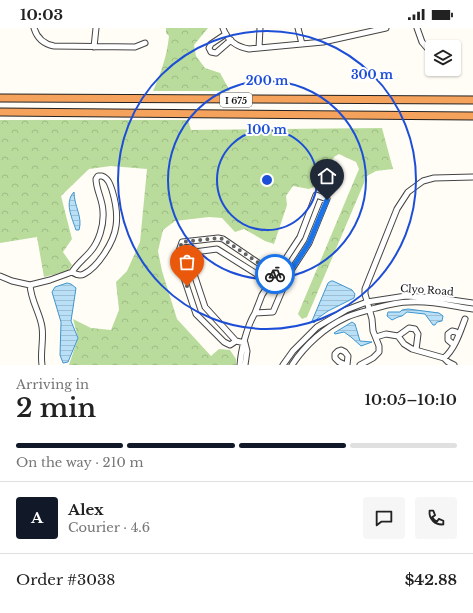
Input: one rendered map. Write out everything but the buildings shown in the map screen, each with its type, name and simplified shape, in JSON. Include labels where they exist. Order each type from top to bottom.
[{"type":"highway","name":"I 675","points":[[0,98],[473,100]]},
{"type":"highway","name":"I 675","points":[[0,112],[473,116]]},
{"type":"street","points":[[34,28],[36,34],[41,40],[50,46],[135,47],[145,43]]},
{"type":"street","points":[[94,47],[94,34],[96,28]]},
{"type":"street","points":[[223,28],[231,40],[244,48],[302,44],[342,38],[386,28]]},
{"type":"street","points":[[259,48],[260,28]]},
{"type":"street","points":[[298,28],[302,44]]},
{"type":"street","points":[[417,28],[422,42],[425,46]]},
{"type":"street","points":[[226,34],[211,45],[210,50],[212,53],[216,53],[231,40]]},
{"type":"street","points":[[0,276],[18,283],[30,285],[72,272],[77,264],[90,252],[97,242],[101,230],[104,212],[102,200],[96,185],[96,179],[98,176],[102,176],[108,181],[116,205],[116,228],[106,251],[98,262],[84,274],[80,275],[72,272]]},
{"type":"street","points":[[360,365],[378,354],[379,346],[373,331],[372,319],[365,292],[366,286],[397,209],[408,192],[423,181],[434,178],[473,177]]},
{"type":"street","points":[[240,365],[241,350],[245,343],[249,325],[262,295],[300,237],[316,195],[327,200],[309,243],[290,272],[273,312],[255,313]]},
{"type":"street","points":[[236,340],[230,345],[224,342],[196,314],[177,257],[182,242],[218,238],[223,239],[276,275],[287,279]]},
{"type":"street","points":[[245,343],[236,340],[205,307],[187,253],[217,248],[271,283]]},
{"type":"street","points":[[30,285],[33,302],[42,328],[42,365]]},
{"type":"street","name":"Clyo Road","points":[[283,365],[293,351],[317,328],[346,310],[367,302],[406,296],[438,298],[473,303]]},
{"type":"street","name":"Clyo Road","points":[[292,365],[312,341],[347,317],[391,304],[409,302],[429,302],[473,309]]},
{"type":"street","points":[[444,358],[454,345],[465,319]]},
{"type":"street","points":[[398,336],[409,328],[415,329],[418,334],[418,350]]},
{"type":"street","points":[[454,345],[448,340],[448,334],[452,331],[459,334]]},
{"type":"street","points":[[376,337],[386,334],[398,336],[407,346],[444,358],[454,365]]},
{"type":"street","points":[[245,343],[247,351],[245,365]]},
{"type":"green space","points":[[166,28],[208,28],[194,45],[196,56],[205,68],[220,73],[230,91],[153,91],[167,50],[169,36],[166,33]]},
{"type":"green space","points":[[0,120],[188,120],[191,130],[382,128],[393,169],[376,171],[367,176],[307,317],[302,319],[298,314],[359,169],[356,162],[339,154],[334,157],[328,173],[330,179],[328,182],[309,189],[293,186],[286,196],[287,205],[274,244],[265,241],[244,229],[235,232],[222,218],[209,217],[175,221],[163,230],[158,251],[162,271],[177,319],[211,356],[219,349],[230,350],[236,359],[236,365],[69,365],[78,338],[73,319],[91,328],[111,330],[119,310],[116,282],[127,271],[140,242],[147,169],[111,166],[89,169],[61,196],[72,239],[63,252],[72,265],[68,271],[44,277],[37,237],[0,243]]},
{"type":"water","points":[[74,192],[80,221],[79,230],[76,230],[69,205],[71,196]]},
{"type":"water","points":[[331,281],[352,290],[355,294],[354,298],[328,311],[314,323],[312,321],[328,283]]},
{"type":"water","points":[[67,283],[76,288],[71,321],[78,338],[68,362],[63,363],[60,355],[61,322],[52,292],[55,287]]},
{"type":"water","points":[[408,309],[439,313],[443,316],[442,321],[433,325],[425,314],[407,312],[392,320],[387,316],[388,312],[400,312]]},
{"type":"water","points":[[352,322],[355,324],[360,341],[372,342],[361,346],[344,332],[334,333]]},
{"type":"way so far","points":[[187,286],[177,257],[182,242],[218,238],[223,239],[275,274]]},
{"type":"route","points":[[275,274],[287,279],[309,243],[327,200]]}]
